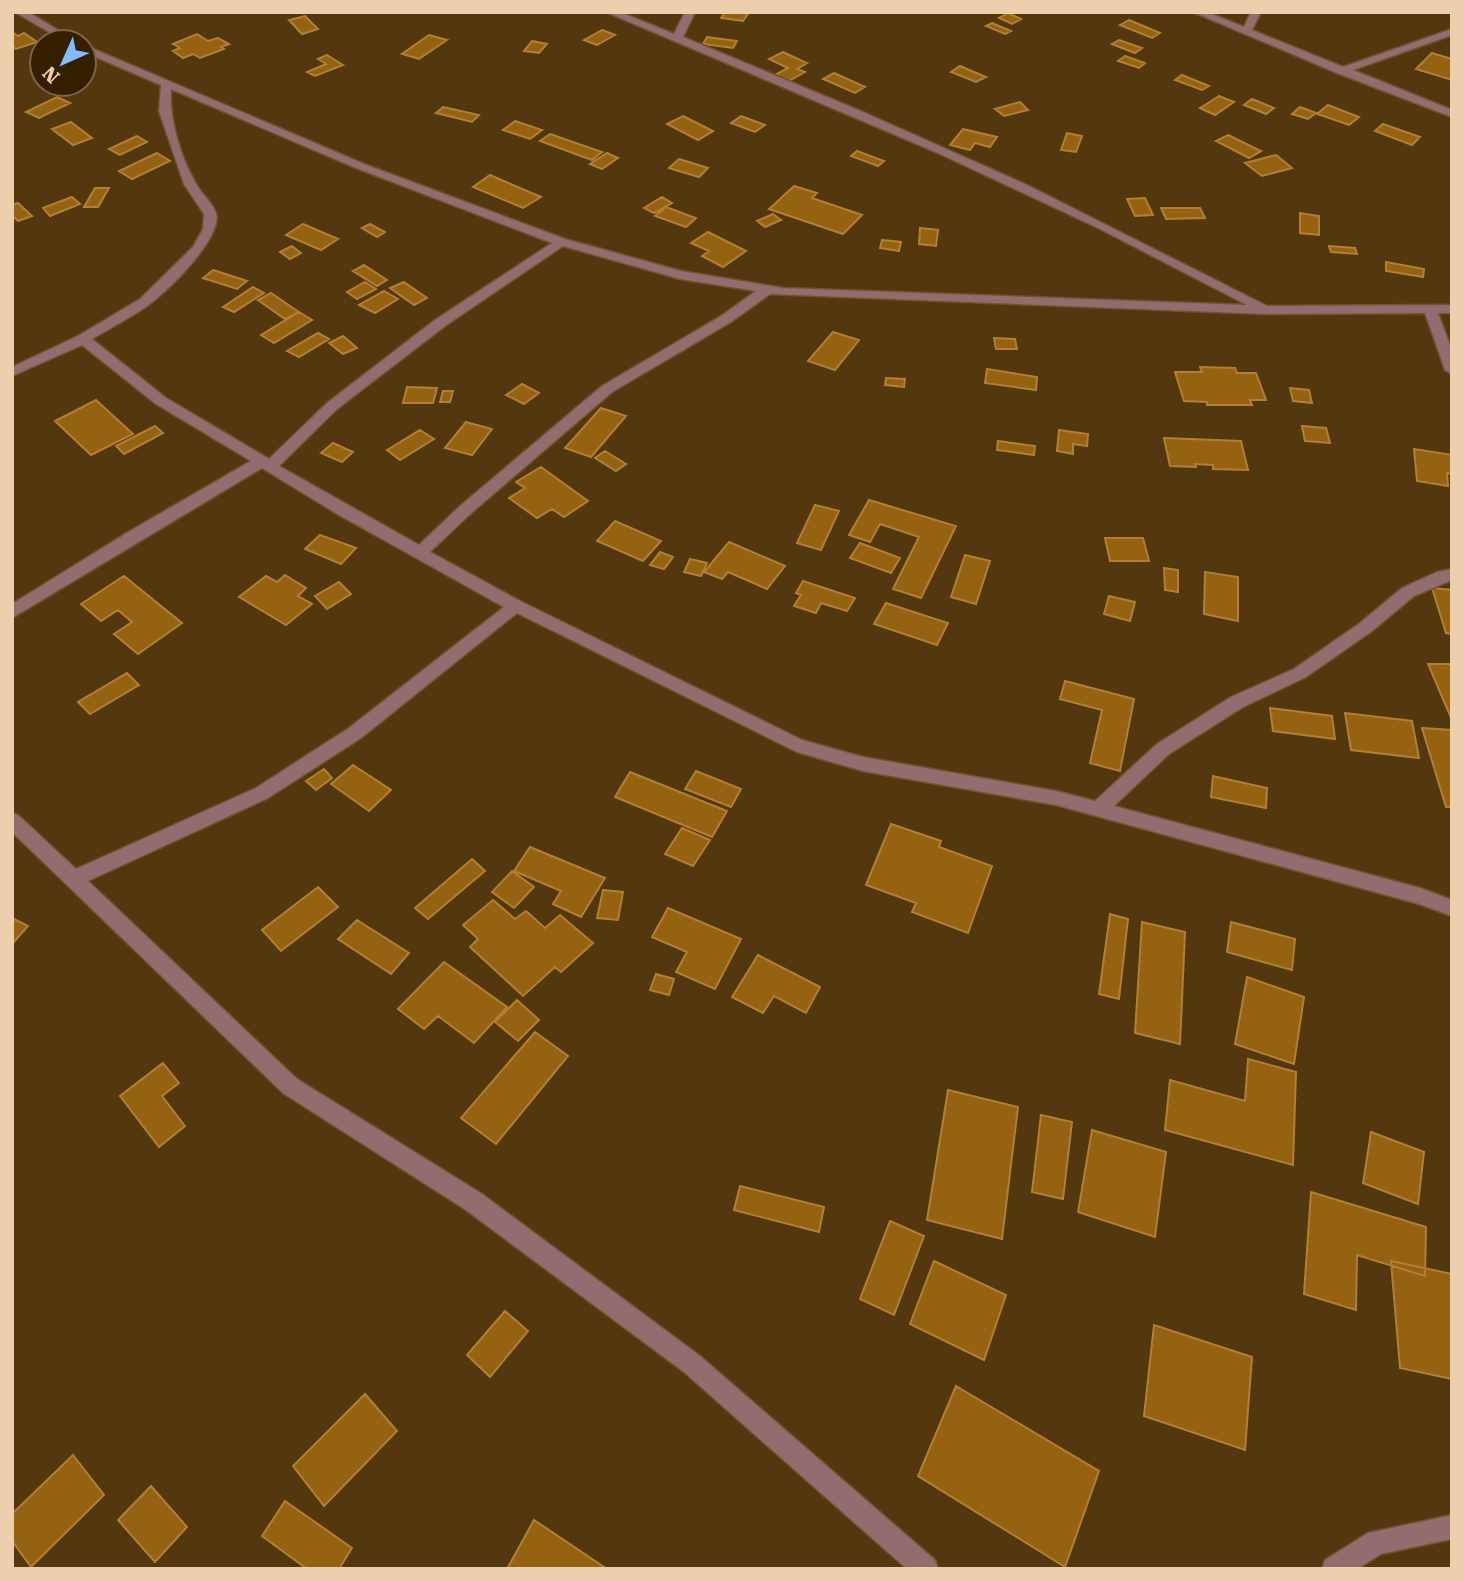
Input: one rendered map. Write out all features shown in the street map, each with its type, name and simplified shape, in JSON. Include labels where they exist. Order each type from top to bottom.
[{"type":"street","points":[[20,12],[48,28]]},
{"type":"street","points":[[611,12],[802,89],[1025,188],[1170,258],[1266,310]]},
{"type":"street","points":[[677,39],[690,12]]},
{"type":"street","points":[[1198,12],[1452,114]]},
{"type":"street","points":[[1246,32],[1256,12]]},
{"type":"street","points":[[1341,71],[1452,32]]},
{"type":"street","points":[[98,54],[360,166],[561,242],[680,275],[768,289],[897,297],[1266,310],[1452,309]]},
{"type":"street","points":[[12,372],[83,340],[145,302],[198,250],[209,229],[210,214],[190,184],[168,123],[164,111],[166,84]]},
{"type":"street","points":[[12,612],[135,535],[265,465],[332,406],[440,323],[561,242]]},
{"type":"street","points":[[419,553],[607,389],[726,319],[768,289]]},
{"type":"street","points":[[1430,309],[1452,370]]},
{"type":"street","points":[[83,340],[160,401],[419,553],[516,606],[797,745],[863,764],[1056,798],[1420,896],[1452,908]]},
{"type":"street","points":[[1099,809],[1163,749],[1237,702],[1300,673],[1408,592],[1452,574]]},
{"type":"street","points":[[73,879],[262,793],[355,733],[516,606]]},
{"type":"street","points":[[12,820],[290,1086],[474,1202],[691,1364],[926,1569]]},
{"type":"street","points":[[1334,1569],[1377,1542],[1452,1527]]},
{"type":"building","points":[[725,12],[748,14],[743,21],[721,18]]},
{"type":"building","points":[[1008,13],[1021,19],[1012,24],[999,18]]},
{"type":"building","points":[[305,16],[318,29],[302,34],[289,20]]},
{"type":"building","points":[[1129,20],[1160,33],[1152,38],[1120,25]]},
{"type":"building","points":[[992,23],[1011,31],[1005,34],[986,26]]},
{"type":"building","points":[[602,30],[615,35],[597,45],[584,40]]},
{"type":"building","points":[[12,32],[18,36],[24,33],[28,36],[28,45],[16,49],[12,47]]},
{"type":"building","points":[[197,34],[208,41],[218,38],[229,44],[221,47],[224,49],[200,58],[193,54],[183,58],[173,51],[180,48],[173,44]]},
{"type":"building","points":[[429,35],[447,40],[419,59],[402,54]]},
{"type":"building","points":[[707,37],[737,41],[733,48],[703,44]]},
{"type":"building","points":[[1119,40],[1142,48],[1135,53],[1112,44]]},
{"type":"building","points":[[532,41],[547,44],[539,53],[524,51]]},
{"type":"building","points":[[783,52],[807,63],[797,69],[805,72],[789,81],[775,75],[788,68],[769,59]]},
{"type":"building","points":[[1432,53],[1452,59],[1452,80],[1416,69]]},
{"type":"building","points":[[327,55],[343,65],[315,76],[307,72],[326,64],[318,59]]},
{"type":"building","points":[[1125,56],[1145,63],[1139,68],[1118,61]]},
{"type":"building","points":[[960,66],[986,77],[976,82],[951,72]]},
{"type":"building","points":[[834,73],[865,87],[855,93],[823,79]]},
{"type":"building","points":[[1182,75],[1209,86],[1202,90],[1175,80]]},
{"type":"building","points":[[1219,96],[1234,102],[1215,115],[1200,108]]},
{"type":"building","points":[[55,98],[70,103],[39,118],[26,112]]},
{"type":"building","points":[[1252,99],[1274,108],[1266,114],[1244,105]]},
{"type":"building","points":[[1020,102],[1028,110],[1004,116],[995,109]]},
{"type":"building","points":[[1328,105],[1359,117],[1349,125],[1317,114]]},
{"type":"building","points":[[443,107],[479,115],[472,122],[436,113]]},
{"type":"building","points":[[1300,107],[1316,113],[1308,119],[1292,114]]},
{"type":"building","points":[[683,116],[713,131],[698,140],[667,124]]},
{"type":"building","points":[[741,116],[765,125],[755,132],[731,123]]},
{"type":"building","points":[[515,121],[542,130],[530,139],[503,130]]},
{"type":"building","points":[[71,122],[92,138],[73,145],[52,129]]},
{"type":"building","points":[[1383,124],[1420,137],[1412,145],[1375,131]]},
{"type":"building","points":[[963,129],[997,137],[990,147],[975,143],[970,150],[950,145]]},
{"type":"building","points":[[1067,133],[1082,136],[1076,152],[1061,150]]},
{"type":"building","points":[[550,134],[602,152],[592,160],[540,141]]},
{"type":"building","points":[[1228,135],[1261,151],[1249,158],[1216,141]]},
{"type":"building","points":[[137,136],[147,142],[120,155],[109,149]]},
{"type":"building","points":[[857,151],[884,161],[878,166],[851,156]]},
{"type":"building","points":[[157,153],[170,161],[132,179],[119,171]]},
{"type":"building","points":[[607,153],[618,158],[602,169],[590,164]]},
{"type":"building","points":[[1276,155],[1292,168],[1262,176],[1245,163]]},
{"type":"building","points":[[679,159],[708,168],[699,177],[669,168]]},
{"type":"building","points":[[490,175],[541,197],[523,208],[473,187]]},
{"type":"building","points":[[794,186],[817,193],[812,198],[862,215],[843,234],[769,209]]},
{"type":"building","points":[[95,188],[109,188],[98,207],[84,207]]},
{"type":"building","points":[[72,197],[80,204],[50,216],[43,208]]},
{"type":"building","points":[[662,197],[672,203],[654,213],[644,208]]},
{"type":"building","points":[[1145,198],[1153,215],[1135,216],[1127,199]]},
{"type":"building","points":[[18,203],[32,216],[18,221],[12,215],[12,205]]},
{"type":"building","points":[[666,207],[696,218],[686,227],[655,216]]},
{"type":"building","points":[[1161,208],[1200,208],[1205,218],[1166,219]]},
{"type":"building","points":[[1300,213],[1319,216],[1319,235],[1300,233]]},
{"type":"building","points":[[773,214],[781,220],[765,227],[757,221]]},
{"type":"building","points":[[303,224],[338,239],[321,250],[286,235]]},
{"type":"building","points":[[370,224],[385,232],[377,237],[362,228]]},
{"type":"building","points":[[920,228],[938,230],[936,246],[919,244]]},
{"type":"building","points":[[708,232],[746,251],[723,267],[702,256],[709,251],[691,243]]},
{"type":"building","points":[[882,240],[901,242],[899,251],[880,248]]},
{"type":"building","points":[[292,246],[301,253],[290,259],[280,252]]},
{"type":"building","points":[[1329,246],[1355,248],[1357,254],[1331,252]]},
{"type":"building","points":[[1386,262],[1424,269],[1423,277],[1386,271]]},
{"type":"building","points":[[364,265],[387,280],[377,286],[353,271]]},
{"type":"building","points":[[213,270],[247,281],[237,289],[203,278]]},
{"type":"building","points":[[365,282],[376,289],[357,299],[347,292]]},
{"type":"building","points":[[404,282],[427,298],[414,305],[390,288]]},
{"type":"building","points":[[253,287],[264,293],[234,312],[223,307]]},
{"type":"building","points":[[384,291],[398,299],[375,313],[359,305]]},
{"type":"building","points":[[271,293],[299,312],[285,319],[258,300]]},
{"type":"building","points":[[299,312],[312,320],[274,343],[261,335]]},
{"type":"building","points":[[833,332],[859,340],[835,370],[808,361]]},
{"type":"building","points":[[318,333],[329,339],[299,357],[287,351]]},
{"type":"building","points":[[343,336],[357,348],[343,354],[329,343]]},
{"type":"building","points":[[994,338],[1015,339],[1017,349],[996,349]]},
{"type":"building","points":[[1200,367],[1235,368],[1237,373],[1256,373],[1266,400],[1250,400],[1252,405],[1207,405],[1207,402],[1184,401],[1175,372],[1202,372]]},
{"type":"building","points":[[987,369],[1037,377],[1036,390],[985,383]]},
{"type":"building","points":[[886,378],[905,379],[904,387],[885,385]]},
{"type":"building","points":[[522,384],[539,393],[524,404],[506,395]]},
{"type":"building","points":[[407,387],[437,388],[433,403],[403,403]]},
{"type":"building","points":[[1290,388],[1309,390],[1312,403],[1293,401]]},
{"type":"building","points":[[443,391],[453,391],[450,402],[440,402]]},
{"type":"building","points":[[96,400],[133,434],[91,455],[55,421]]},
{"type":"building","points":[[601,408],[626,416],[591,457],[565,448]]},
{"type":"building","points":[[466,422],[492,429],[472,455],[445,448]]},
{"type":"building","points":[[155,426],[163,433],[124,454],[116,446]]},
{"type":"building","points":[[1302,426],[1326,428],[1330,443],[1305,441]]},
{"type":"building","points":[[420,430],[434,439],[400,460],[387,450]]},
{"type":"building","points":[[1059,430],[1088,434],[1087,446],[1073,444],[1073,454],[1057,451]]},
{"type":"building","points":[[1164,438],[1241,441],[1248,470],[1213,469],[1213,465],[1195,464],[1196,467],[1170,466]]},
{"type":"building","points":[[998,441],[1035,446],[1034,455],[997,450]]},
{"type":"building","points":[[333,443],[353,452],[342,462],[321,453]]},
{"type":"building","points":[[1414,449],[1452,455],[1452,474],[1447,473],[1448,486],[1417,481]]},
{"type":"building","points":[[605,451],[626,464],[616,471],[595,458]]},
{"type":"building","points":[[541,467],[588,501],[564,517],[552,509],[537,518],[509,498],[525,488],[516,482]]},
{"type":"building","points":[[869,500],[956,526],[921,598],[893,589],[919,537],[880,524],[870,542],[849,535]]},
{"type":"building","points":[[815,505],[839,511],[821,550],[797,543]]},
{"type":"building","points":[[615,521],[661,541],[643,561],[597,541]]},
{"type":"building","points":[[320,535],[356,548],[341,564],[305,549]]},
{"type":"building","points":[[1105,538],[1143,538],[1149,561],[1110,561]]},
{"type":"building","points":[[729,542],[785,566],[767,589],[728,572],[722,579],[704,572]]},
{"type":"building","points":[[860,543],[900,558],[891,573],[850,558]]},
{"type":"building","points":[[660,552],[673,557],[664,569],[650,565]]},
{"type":"building","points":[[965,555],[990,561],[976,604],[951,597]]},
{"type":"building","points":[[690,559],[707,563],[701,576],[684,572]]},
{"type":"building","points":[[1164,568],[1178,570],[1178,592],[1165,590]]},
{"type":"building","points":[[1205,572],[1238,577],[1238,621],[1204,614]]},
{"type":"building","points":[[285,575],[306,588],[298,596],[312,604],[286,625],[239,597],[266,576],[277,582]]},
{"type":"building","points":[[124,576],[182,623],[138,654],[114,634],[132,622],[118,610],[101,621],[81,604]]},
{"type":"building","points":[[803,581],[855,598],[847,611],[821,603],[816,613],[794,606],[801,595],[796,593]]},
{"type":"building","points":[[339,582],[351,594],[327,609],[315,596]]},
{"type":"building","points":[[1432,588],[1452,590],[1452,634],[1446,633]]},
{"type":"building","points":[[1109,596],[1135,602],[1130,621],[1104,614]]},
{"type":"building","points":[[886,603],[948,623],[937,645],[874,624]]},
{"type":"building","points":[[1428,664],[1452,664],[1452,720]]},
{"type":"building","points":[[127,673],[139,685],[90,714],[78,702]]},
{"type":"building","points":[[1065,681],[1134,699],[1120,771],[1090,763],[1102,710],[1060,699]]},
{"type":"building","points":[[1270,708],[1332,716],[1335,739],[1273,731]]},
{"type":"building","points":[[1345,713],[1412,721],[1419,758],[1351,750]]},
{"type":"building","points":[[1422,728],[1452,730],[1452,807],[1446,807]]},
{"type":"building","points":[[353,765],[391,790],[369,811],[331,784]]},
{"type":"building","points":[[324,769],[332,778],[316,790],[306,781]]},
{"type":"building","points":[[696,771],[741,789],[731,807],[685,789]]},
{"type":"building","points":[[630,772],[727,811],[712,837],[615,797]]},
{"type":"building","points":[[1213,776],[1267,788],[1266,808],[1211,797]]},
{"type":"building","points":[[891,824],[941,841],[939,847],[992,866],[968,933],[912,912],[916,903],[866,885]]},
{"type":"building","points":[[682,828],[710,840],[693,866],[665,854]]},
{"type":"building","points":[[530,847],[605,878],[581,917],[553,904],[561,891],[514,871]]},
{"type":"building","points":[[472,859],[485,871],[428,919],[415,908]]},
{"type":"building","points":[[512,871],[534,887],[514,908],[492,892]]},
{"type":"building","points":[[318,887],[338,907],[281,951],[262,930]]},
{"type":"building","points":[[603,890],[623,892],[618,920],[597,918]]},
{"type":"building","points":[[493,900],[515,919],[526,911],[545,928],[560,915],[593,943],[561,972],[555,967],[523,996],[470,947],[478,939],[463,925]]},
{"type":"building","points":[[668,908],[741,939],[715,989],[676,972],[687,952],[652,937]]},
{"type":"building","points":[[1110,914],[1128,919],[1119,999],[1099,994]]},
{"type":"building","points":[[12,918],[28,926],[12,944]]},
{"type":"building","points":[[357,920],[409,953],[391,974],[338,939]]},
{"type":"building","points":[[1142,922],[1185,932],[1180,1044],[1135,1033]]},
{"type":"building","points":[[1231,922],[1295,939],[1292,970],[1227,952]]},
{"type":"building","points":[[758,955],[820,987],[806,1013],[774,996],[763,1013],[732,997]]},
{"type":"building","points":[[444,962],[507,1007],[474,1043],[438,1016],[424,1029],[398,1009]]},
{"type":"building","points":[[656,974],[674,979],[669,995],[650,990]]},
{"type":"building","points":[[1247,977],[1304,997],[1294,1064],[1235,1044]]},
{"type":"building","points":[[517,1000],[539,1020],[518,1041],[495,1022]]},
{"type":"building","points":[[535,1032],[568,1056],[496,1144],[461,1118]]},
{"type":"building","points":[[1248,1059],[1296,1072],[1293,1165],[1165,1130],[1170,1080],[1245,1101]]},
{"type":"building","points":[[163,1063],[179,1083],[162,1096],[185,1126],[159,1147],[120,1096]]},
{"type":"building","points":[[948,1090],[1018,1107],[1002,1239],[927,1220]]},
{"type":"building","points":[[1041,1115],[1072,1122],[1063,1199],[1032,1192]]},
{"type":"building","points":[[1092,1130],[1166,1152],[1155,1237],[1078,1212]]},
{"type":"building","points":[[1371,1132],[1424,1152],[1418,1204],[1363,1183]]},
{"type":"building","points":[[740,1186],[824,1207],[819,1232],[734,1210]]},
{"type":"building","points":[[1311,1192],[1426,1227],[1425,1276],[1357,1255],[1356,1310],[1304,1294]]},
{"type":"building","points":[[890,1221],[924,1236],[894,1315],[860,1299]]},
{"type":"building","points":[[934,1261],[1006,1295],[984,1360],[910,1324]]},
{"type":"building","points":[[1391,1261],[1452,1274],[1452,1379],[1400,1368]]},
{"type":"building","points":[[505,1311],[528,1331],[490,1377],[467,1355]]},
{"type":"building","points":[[1154,1325],[1252,1357],[1245,1450],[1144,1416]]},
{"type":"building","points":[[956,1386],[1099,1471],[1065,1567],[918,1476]]},
{"type":"building","points":[[365,1394],[397,1431],[324,1506],[293,1466]]},
{"type":"building","points":[[73,1455],[104,1495],[31,1567],[12,1541],[12,1514]]},
{"type":"building","points":[[151,1486],[187,1527],[155,1562],[118,1520]]},
{"type":"building","points":[[285,1501],[352,1548],[339,1569],[307,1569],[262,1536]]},
{"type":"building","points":[[534,1520],[607,1569],[507,1569]]}]
